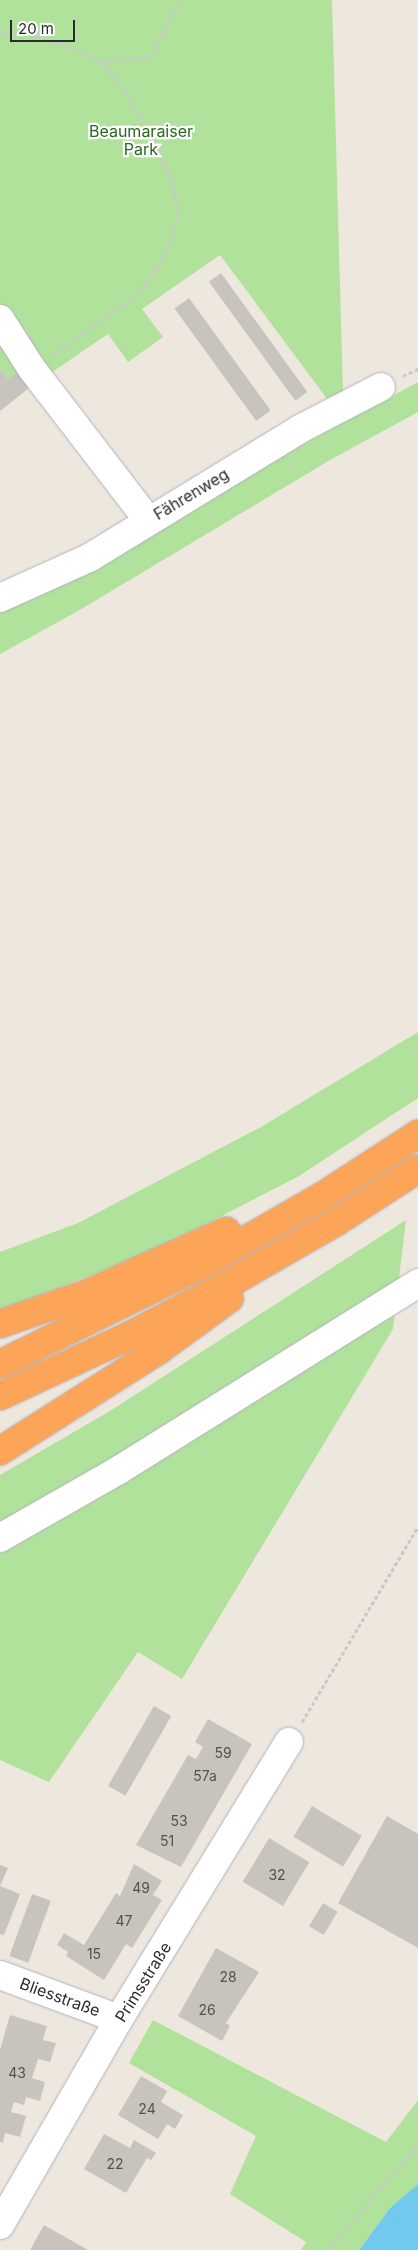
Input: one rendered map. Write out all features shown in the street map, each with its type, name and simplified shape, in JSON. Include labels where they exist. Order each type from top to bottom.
[{"type":"highway","points":[[0,1364],[213,1258],[321,1197],[418,1134]]},
{"type":"highway","points":[[0,1324],[86,1294],[196,1246],[395,1149]]},
{"type":"highway","points":[[0,1451],[159,1350],[336,1222],[418,1169]]},
{"type":"highway","points":[[0,1396],[131,1335],[336,1222]]},
{"type":"street","points":[[0,319],[32,369],[148,520]]},
{"type":"street","name":"Fährenweg","points":[[0,598],[82,561],[300,429],[381,386]]},
{"type":"street","points":[[0,1538],[211,1414],[418,1282]]},
{"type":"street","name":"Primsstraße","points":[[0,2225],[120,2019],[289,1742]]},
{"type":"street","name":"Bliesstraße","points":[[0,1975],[120,2019]]},
{"type":"path","points":[[102,62],[151,56],[180,0]]},
{"type":"path","points":[[0,32],[18,32],[63,44],[102,62],[127,92],[158,147],[173,185],[178,211],[172,238],[157,269],[138,294],[32,369]]},
{"type":"path","points":[[289,1742],[418,1527]]},
{"type":"path","points":[[328,2250],[418,2144]]},
{"type":"green space","name":"Beaumaraiser Park","points":[[0,0],[332,0],[343,392],[328,400],[220,255],[142,309],[163,337],[128,362],[108,334],[29,388],[17,372],[8,379],[0,369]]},
{"type":"green space","points":[[418,382],[418,412],[330,460],[78,611],[0,654],[0,609]]},
{"type":"green space","points":[[418,1032],[418,1098],[299,1176],[158,1249],[0,1311],[0,1252],[78,1223],[261,1127]]},
{"type":"green space","points":[[406,1220],[393,1329],[182,1679],[138,1652],[49,1782],[0,1760],[0,1475],[110,1411]]},
{"type":"green space","points":[[153,2020],[386,2142],[418,2100],[418,2184],[390,2208],[359,2250],[301,2250],[306,2242],[230,2194],[256,2136],[129,2063]]},
{"type":"water","points":[[418,2184],[418,2250],[359,2250],[390,2208]]},
{"type":"building","points":[[221,273],[307,392],[295,401],[209,282]]},
{"type":"building","points":[[189,298],[271,410],[256,421],[174,309]]},
{"type":"building","points":[[0,369],[8,379],[17,372],[29,388],[0,411]]},
{"type":"building","points":[[154,1706],[171,1716],[125,1796],[108,1786]]},
{"type":"building","points":[[208,1719],[252,1744],[181,1867],[136,1845],[188,1755],[196,1759],[203,1747],[195,1742]]},
{"type":"building","points":[[312,1806],[362,1836],[343,1867],[293,1837]]},
{"type":"building","points":[[387,1816],[418,1834],[418,1948],[338,1903]]},
{"type":"building","points":[[269,1838],[309,1862],[283,1906],[243,1882]]},
{"type":"building","points":[[134,1864],[162,1881],[153,1895],[162,1900],[132,1948],[126,1944],[104,1980],[66,1956],[68,1952],[57,1945],[64,1933],[84,1945],[116,1893],[120,1896]]},
{"type":"building","points":[[0,1865],[8,1868],[0,1886]]},
{"type":"building","points":[[0,1886],[20,1894],[4,1935],[0,1934]]},
{"type":"building","points":[[32,1894],[51,1901],[28,1963],[9,1956]]},
{"type":"building","points":[[323,1903],[338,1912],[324,1935],[309,1926]]},
{"type":"building","points":[[216,1948],[259,1972],[226,2023],[230,2026],[222,2041],[178,2016]]},
{"type":"building","points":[[10,2015],[47,2026],[43,2040],[56,2043],[50,2062],[38,2059],[32,2078],[45,2082],[40,2101],[26,2097],[24,2105],[14,2102],[11,2112],[26,2116],[20,2137],[5,2133],[3,2143],[0,2142],[0,2050]]},
{"type":"building","points":[[141,2076],[167,2091],[161,2102],[183,2115],[175,2129],[167,2124],[158,2139],[118,2115]]},
{"type":"building","points":[[104,2134],[130,2148],[134,2140],[156,2153],[151,2160],[147,2158],[126,2193],[84,2169]]},
{"type":"building","points":[[44,2225],[88,2250],[30,2250]]}]
